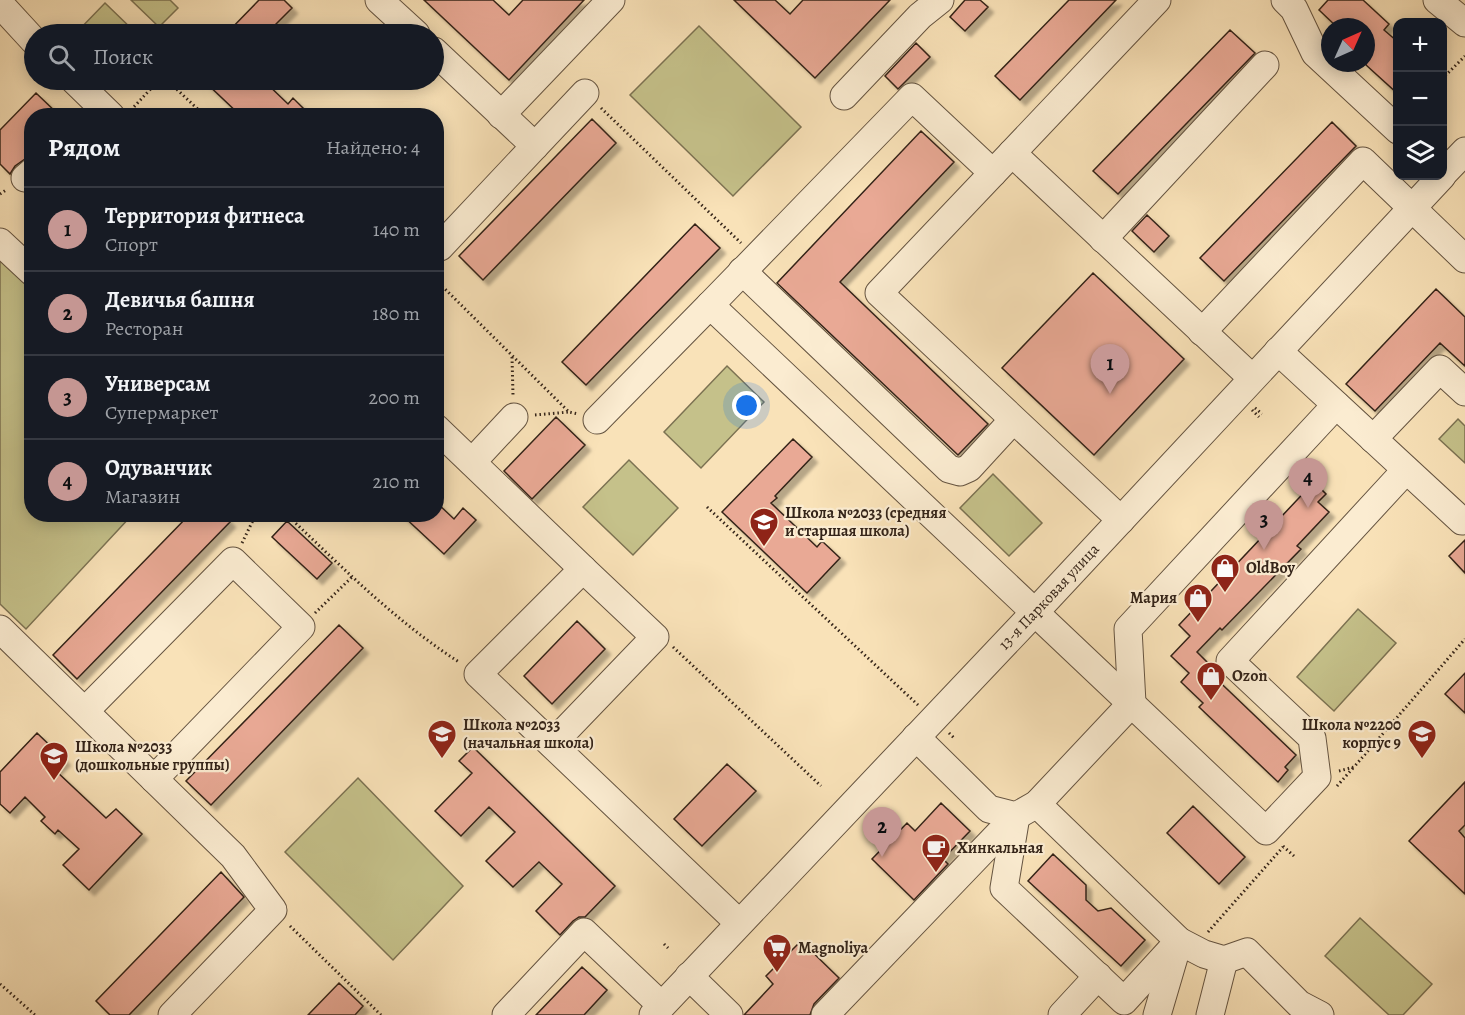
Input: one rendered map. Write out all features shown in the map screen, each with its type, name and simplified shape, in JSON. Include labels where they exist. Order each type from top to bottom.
[{"type":"street","points":[[3,0],[0,4],[24,30]]},
{"type":"street","points":[[379,0],[405,24]]},
{"type":"street","points":[[501,115],[611,0]]},
{"type":"street","points":[[844,96],[920,16],[940,0]]},
{"type":"street","points":[[1121,520],[879,293],[1157,0]]},
{"type":"street","points":[[1285,0],[1294,9],[1315,53],[1394,126]]},
{"type":"street","points":[[1437,0],[1465,23]]},
{"type":"street","points":[[444,61],[535,146]]},
{"type":"street","points":[[1103,239],[1265,65]]},
{"type":"street","points":[[82,90],[96,108]]},
{"type":"street","points":[[444,243],[585,93]]},
{"type":"street","points":[[597,420],[912,97],[993,173]]},
{"type":"street","name":"13-я Парковая улица","points":[[1447,170],[1465,151]]},
{"type":"street","points":[[1012,153],[1252,378]]},
{"type":"street","points":[[1202,332],[1363,161],[1465,259]]},
{"type":"street","name":"13-я Парковая улица","points":[[657,1010],[1035,612],[1438,180]]},
{"type":"street","points":[[0,242],[24,265]]},
{"type":"street","points":[[748,264],[949,469],[960,471],[969,468],[1013,420]]},
{"type":"street","points":[[710,304],[857,456],[1035,612],[1266,831],[1325,785],[1312,738],[1230,660],[1406,470]]},
{"type":"street","points":[[1278,351],[1462,521]]},
{"type":"street","points":[[1373,439],[1440,369],[1465,392]]},
{"type":"street","points":[[825,1015],[1131,703],[1128,629],[1336,405]]},
{"type":"street","points":[[472,462],[514,417]]},
{"type":"street","points":[[444,436],[655,637],[552,744]]},
{"type":"street","points":[[85,711],[233,561],[301,627],[154,779]]},
{"type":"street","points":[[583,569],[478,674],[739,923]]},
{"type":"street","points":[[0,629],[233,856],[273,910],[172,1015]]},
{"type":"street","points":[[916,737],[989,809],[1027,810],[1186,945],[1224,960],[1246,952],[1299,1004],[1320,1015]]},
{"type":"street","points":[[1027,810],[1004,888],[1124,1000],[1186,945]]},
{"type":"street","points":[[506,1015],[584,932],[657,1010]]},
{"type":"street","points":[[1157,1015],[1186,945]]},
{"type":"street","points":[[1210,1015],[1224,960]]},
{"type":"street","points":[[689,976],[729,1015]]},
{"type":"street","points":[[1062,1015],[1098,976]]},
{"type":"path","points":[[1447,75],[1465,56]]},
{"type":"path","points":[[133,108],[150,90]]},
{"type":"path","points":[[178,90],[197,108]]},
{"type":"path","points":[[585,93],[748,264]]},
{"type":"path","points":[[444,288],[569,412]]},
{"type":"path","points":[[512,355],[514,417],[569,412],[597,420]]},
{"type":"path","points":[[707,507],[907,695]]},
{"type":"path","points":[[233,561],[252,522]]},
{"type":"path","points":[[294,522],[352,577],[434,645],[478,674]]},
{"type":"path","points":[[301,627],[352,577]]},
{"type":"path","points":[[655,637],[661,636],[820,786]]},
{"type":"path","points":[[1325,785],[1354,767],[1465,639]]},
{"type":"path","points":[[1325,785],[1354,767]]},
{"type":"path","points":[[1186,945],[1288,842]]},
{"type":"path","points":[[273,910],[381,1015]]},
{"type":"path","points":[[664,944],[668,948]]},
{"type":"path","points":[[0,984],[35,1015]]},
{"type":"shaded area","points":[[131,0],[170,0],[178,8],[162,24],[156,24]]},
{"type":"shaded area","points":[[105,3],[127,24],[85,24]]},
{"type":"shaded area","points":[[699,26],[801,127],[733,196],[630,95]]},
{"type":"shaded area","points":[[0,251],[24,275],[24,522],[125,522],[26,629],[0,604]]},
{"type":"shaded area","points":[[727,366],[764,402],[701,468],[664,432]]},
{"type":"shaded area","points":[[1458,419],[1465,426],[1465,463],[1439,439]]},
{"type":"shaded area","points":[[629,460],[678,508],[633,555],[583,507]]},
{"type":"shaded area","points":[[993,474],[1042,523],[1009,556],[960,508]]},
{"type":"shaded area","points":[[1358,609],[1396,643],[1334,711],[1297,677]]},
{"type":"shaded area","points":[[358,778],[463,886],[393,960],[285,852]]},
{"type":"shaded area","points":[[1360,918],[1432,984],[1403,1015],[1389,1015],[1325,956]]},
{"type":"building","points":[[259,0],[284,0],[292,8],[276,24],[236,24]]},
{"type":"building","points":[[424,0],[493,0],[509,15],[523,0],[584,0],[509,80]]},
{"type":"building","points":[[734,0],[775,0],[790,14],[803,0],[890,0],[815,78]]},
{"type":"building","points":[[965,0],[980,0],[988,7],[965,31],[950,17]]},
{"type":"building","points":[[1069,0],[1116,0],[1020,100],[995,76]]},
{"type":"building","points":[[1328,0],[1363,0],[1389,24],[1384,30],[1393,38],[1393,89],[1374,72],[1375,18],[1327,18],[1319,10]]},
{"type":"building","points":[[1230,30],[1255,53],[1118,194],[1093,171]]},
{"type":"building","points":[[916,43],[930,57],[898,89],[885,76]]},
{"type":"building","points":[[214,90],[273,90],[288,104],[293,98],[303,108],[233,108]]},
{"type":"building","points":[[36,93],[52,108],[24,108],[24,160],[15,166],[10,174],[0,164],[0,130]]},
{"type":"building","points":[[592,119],[616,143],[483,280],[459,256]]},
{"type":"building","points":[[1332,122],[1356,146],[1224,281],[1200,258]]},
{"type":"building","points":[[921,131],[954,162],[840,282],[988,424],[958,455],[777,283]]},
{"type":"building","points":[[1147,215],[1169,236],[1154,252],[1132,231]]},
{"type":"building","points":[[695,224],[720,248],[586,385],[562,362]]},
{"type":"building","points":[[1093,273],[1184,359],[1094,455],[1002,368]]},
{"type":"building","points":[[1436,289],[1465,317],[1465,366],[1440,343],[1375,411],[1346,384]]},
{"type":"building","points":[[556,417],[585,445],[532,499],[504,471]]},
{"type":"building","points":[[793,439],[812,457],[771,503],[817,547],[822,541],[840,558],[807,593],[722,512]]},
{"type":"building","points":[[1314,482],[1326,494],[1318,502],[1329,512],[1297,546],[1301,549],[1222,630],[1220,628],[1197,652],[1209,664],[1205,668],[1296,755],[1285,767],[1288,770],[1278,782],[1199,707],[1203,703],[1181,682],[1189,673],[1171,656],[1190,636],[1179,625]]},
{"type":"building","points":[[463,508],[476,520],[444,554],[410,522],[444,522],[444,510],[454,519]]},
{"type":"building","points":[[182,522],[230,522],[77,679],[53,655]]},
{"type":"building","points":[[288,522],[332,563],[317,579],[272,537]]},
{"type":"building","points":[[1465,540],[1465,573],[1449,556]]},
{"type":"building","points":[[577,621],[605,649],[552,704],[524,676]]},
{"type":"building","points":[[339,625],[363,648],[211,805],[186,781]]},
{"type":"building","points":[[1465,673],[1465,713],[1445,694]]},
{"type":"building","points":[[37,733],[65,760],[55,770],[106,818],[116,809],[142,834],[89,890],[63,865],[79,849],[58,830],[55,834],[41,821],[45,817],[25,797],[10,813],[0,804],[0,772]]},
{"type":"building","points":[[473,747],[615,886],[585,917],[579,917],[573,921],[560,935],[536,911],[562,884],[539,862],[513,887],[486,861],[515,832],[489,807],[461,836],[435,811],[472,773],[459,761]]},
{"type":"building","points":[[727,764],[756,791],[702,846],[674,819]]},
{"type":"building","points":[[1465,782],[1465,825],[1459,831],[1465,838],[1465,894],[1409,841]]},
{"type":"building","points":[[941,803],[970,831],[943,859],[948,864],[914,900],[872,859],[907,823],[915,831]]},
{"type":"building","points":[[1193,806],[1245,857],[1219,884],[1167,833]]},
{"type":"building","points":[[1053,854],[1086,885],[1086,900],[1098,911],[1111,908],[1145,940],[1121,966],[1028,881]]},
{"type":"building","points":[[221,872],[244,897],[129,1015],[110,1015],[96,1001]]},
{"type":"building","points":[[801,941],[839,978],[814,1004],[810,1015],[744,1015],[773,984],[766,976]]},
{"type":"building","points":[[582,967],[607,990],[584,1015],[536,1015]]},
{"type":"building","points":[[339,983],[363,1006],[355,1015],[308,1015]]},
{"type":"place","name":"Территория фитнеса","points":[[1110,394]]},
{"type":"place","name":"Одуванчик","points":[[1308,508]]},
{"type":"place","name":"Школа №2033 (средняя и старшая школа)","points":[[764,548]]},
{"type":"place","name":"Универсам","points":[[1264,550]]},
{"type":"place","name":"OldBoy","points":[[1225,594]]},
{"type":"place","name":"Мария","points":[[1198,624]]},
{"type":"place","name":"Ozon","points":[[1211,702]]},
{"type":"place","name":"Школа №2033 (начальная школа)","points":[[442,760]]},
{"type":"place","name":"Школа №2200 корпус 9","points":[[1422,760]]},
{"type":"place","name":"Школа №2033 (дошкольные группы)","points":[[54,782]]},
{"type":"place","name":"Девичья башня","points":[[882,857]]},
{"type":"place","name":"Хинкальная","points":[[936,874]]},
{"type":"place","name":"Magnoliya","points":[[777,974]]}]
